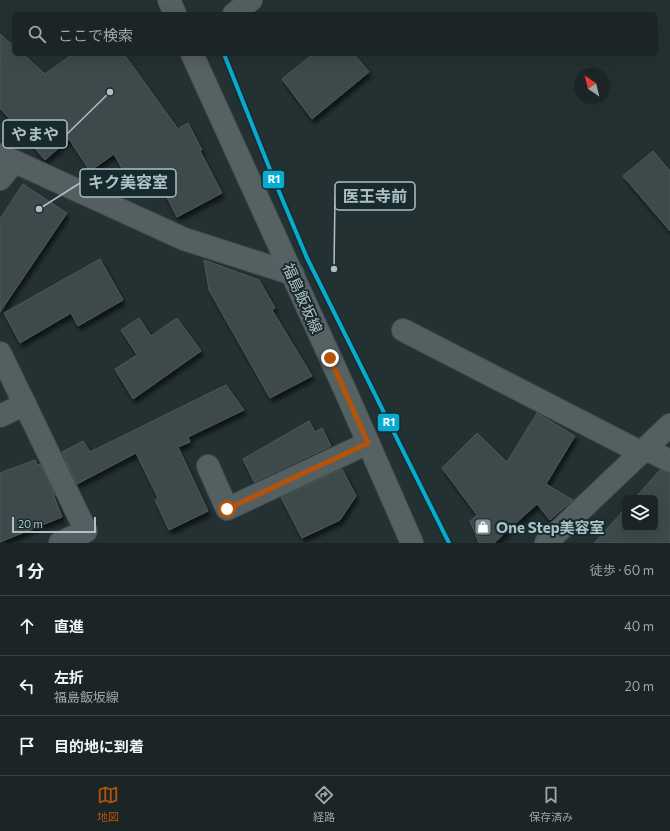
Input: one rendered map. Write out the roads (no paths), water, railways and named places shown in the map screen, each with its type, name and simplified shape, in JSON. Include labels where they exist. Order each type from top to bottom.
[{"type":"main road","points":[[169,0],[174,12]]},
{"type":"main road","name":"福島飯坂線","points":[[193,56],[293,274],[412,543]]},
{"type":"street","points":[[236,12],[251,0]]},
{"type":"street","points":[[0,179],[7,159],[184,239],[293,274]]},
{"type":"street","points":[[403,330],[644,451],[670,462]]},
{"type":"street","points":[[0,354],[86,531],[60,543]]},
{"type":"street","points":[[0,416],[25,404]]},
{"type":"street","points":[[546,543],[670,425]]},
{"type":"street","points":[[208,466],[227,509],[368,443]]},
{"type":"place","name":"やまや","points":[[110,92]]},
{"type":"place","name":"キク美容室","points":[[39,209]]},
{"type":"place","name":"医王寺前","points":[[334,269]]},
{"type":"place","name":"One Step美容室","points":[[483,527]]}]
